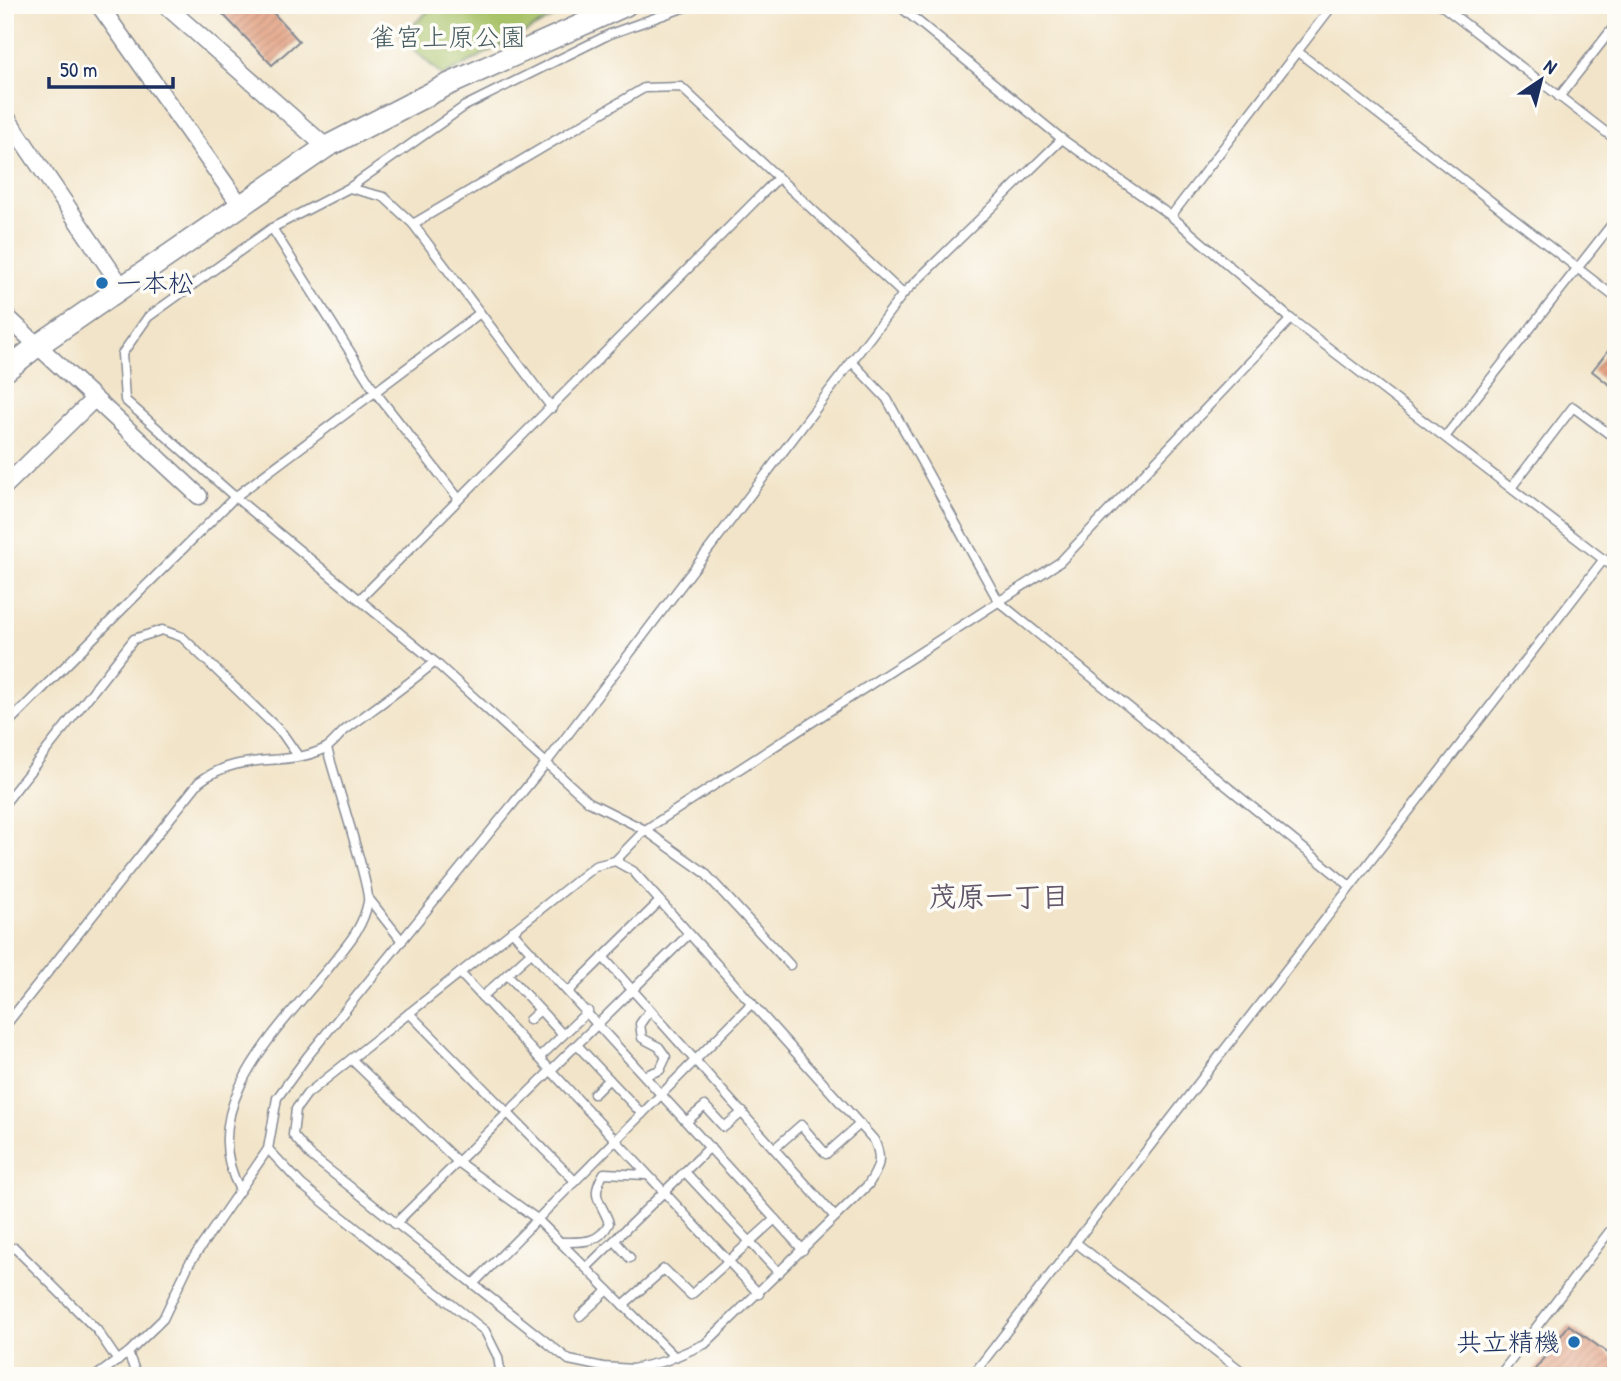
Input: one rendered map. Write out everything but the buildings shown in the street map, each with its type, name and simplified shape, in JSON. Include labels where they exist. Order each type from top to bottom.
[{"type":"street","points":[[99,5],[241,206]]},
{"type":"street","points":[[165,5],[326,148]]},
{"type":"street","points":[[5,371],[37,346],[326,148],[445,86],[626,5]]},
{"type":"street","points":[[5,115],[122,287]]},
{"type":"street","points":[[5,314],[199,496]]},
{"type":"street","points":[[5,486],[94,399]]},
{"type":"lane","points":[[691,5],[610,34],[465,106],[349,188],[272,228],[148,317],[122,354],[125,400],[235,497],[360,598],[589,802],[645,830],[704,872],[790,965]]},
{"type":"lane","points":[[898,5],[1062,139],[1171,216],[1291,319],[1616,569]]},
{"type":"lane","points":[[1171,216],[1333,5]]},
{"type":"lane","points":[[1441,5],[1616,140]]},
{"type":"lane","points":[[1559,97],[1616,24]]},
{"type":"lane","points":[[1297,52],[1616,298]]},
{"type":"lane","points":[[413,224],[643,88],[681,87],[903,295]]},
{"type":"lane","points":[[96,1376],[128,1353],[163,1319],[189,1264],[268,1149],[277,1098],[547,762],[851,361],[903,295],[1062,139]]},
{"type":"lane","points":[[360,598],[777,179]]},
{"type":"lane","points":[[349,188],[384,197],[413,224],[552,408]]},
{"type":"lane","points":[[1445,437],[1616,219]]},
{"type":"lane","points":[[272,228],[376,393],[459,499]]},
{"type":"lane","points":[[5,726],[235,497],[481,313]]},
{"type":"lane","points":[[615,861],[633,871],[874,1140],[880,1153],[879,1168],[835,1217],[705,1345],[675,1357],[633,1368],[603,1367],[569,1360],[310,1155],[293,1135],[296,1109],[307,1094],[594,866],[615,861],[645,830],[1060,562],[1291,319]]},
{"type":"lane","points":[[851,361],[887,399],[999,602],[1350,886]]},
{"type":"lane","points":[[1511,488],[1573,407],[1616,439]]},
{"type":"lane","points":[[972,1376],[1604,559]]},
{"type":"lane","points":[[5,803],[134,639],[162,630],[182,637],[282,733],[298,756]]},
{"type":"lane","points":[[5,1026],[199,782],[215,770],[243,761],[298,756],[327,748],[342,732],[435,663]]},
{"type":"lane","points":[[327,748],[369,899],[402,941]]},
{"type":"lane","points":[[240,1190],[231,1173],[226,1129],[233,1097],[253,1062],[360,927],[369,899]]},
{"type":"lane","points":[[569,991],[660,901]]},
{"type":"lane","points":[[512,931],[803,1250]]},
{"type":"lane","points":[[396,1224],[689,934]]},
{"type":"lane","points":[[482,997],[532,952]]},
{"type":"lane","points":[[603,957],[835,1217]]},
{"type":"lane","points":[[460,973],[759,1294]]},
{"type":"lane","points":[[507,974],[563,1035]]},
{"type":"lane","points":[[473,1284],[752,1003]]},
{"type":"lane","points":[[529,1020],[540,1010]]},
{"type":"lane","points":[[646,1075],[660,1070],[666,1057],[664,1051],[647,1042],[640,1031],[640,1024],[650,1010]]},
{"type":"lane","points":[[539,1058],[587,1011]]},
{"type":"lane","points":[[409,1013],[506,1115],[575,1181]]},
{"type":"lane","points":[[577,1045],[642,1114]]},
{"type":"lane","points":[[351,1059],[458,1162],[537,1219],[675,1357]]},
{"type":"lane","points":[[594,1094],[609,1079]]},
{"type":"lane","points":[[687,1121],[705,1106],[724,1127],[743,1112]]},
{"type":"lane","points":[[775,1148],[801,1125],[827,1154],[860,1125]]},
{"type":"lane","points":[[586,1268],[710,1147]]},
{"type":"lane","points":[[268,1149],[302,1185],[485,1331],[498,1357],[501,1376]]},
{"type":"lane","points":[[685,1172],[779,1273]]},
{"type":"lane","points":[[561,1242],[589,1242],[603,1235],[609,1223],[596,1199],[595,1187],[604,1173],[646,1175]]},
{"type":"lane","points":[[623,1305],[664,1269],[691,1296],[775,1219]]},
{"type":"lane","points":[[1499,1376],[1616,1223]]},
{"type":"lane","points":[[615,1241],[631,1258]]},
{"type":"lane","points":[[1075,1242],[1248,1376]]},
{"type":"lane","points":[[15,1248],[97,1330],[118,1361]]},
{"type":"lane","points":[[580,1316],[608,1290]]},
{"type":"lane","points":[[128,1353],[137,1376]]},
{"type":"green space","name":"雀宮上原公園","points":[[435,5],[577,5],[443,76],[400,37]]},
{"type":"place","name":"一本松","points":[[102,283]]},
{"type":"place","name":"共立精機","points":[[1574,1342]]},
{"type":"district","name":"茂原一丁目","points":[[999,896]]}]
